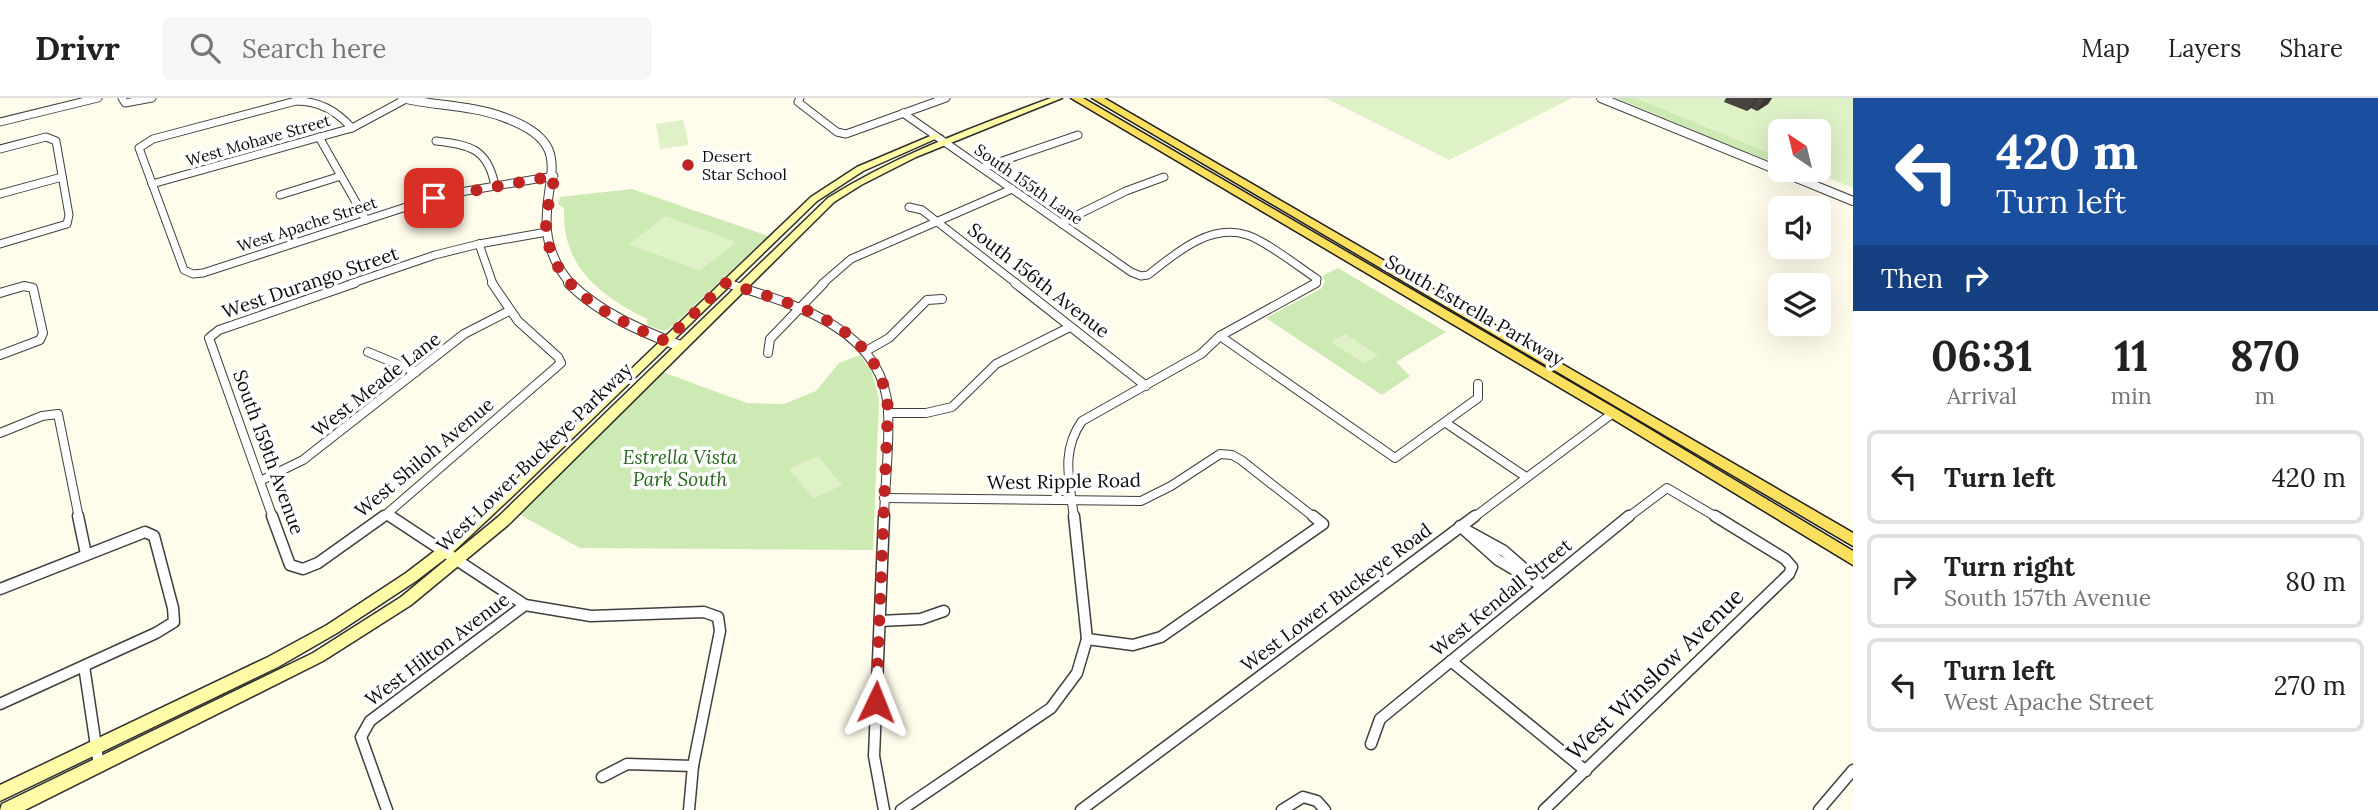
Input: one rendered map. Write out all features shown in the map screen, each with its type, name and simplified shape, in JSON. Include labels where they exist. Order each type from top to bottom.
[{"type":"main road","name":"West Lower Buckeye Parkway","points":[[0,793],[313,640],[503,521],[831,200],[887,166],[940,139],[1036,98]]},
{"type":"main road","name":"West Lower Buckeye Parkway","points":[[8,810],[318,657],[406,601],[665,341],[805,207],[838,182],[876,160],[1058,98]]},
{"type":"main road","name":"South Estrella Parkway","points":[[1076,98],[1853,540]]},
{"type":"main road","name":"South Estrella Parkway","points":[[1097,98],[1619,409],[1853,559]]},
{"type":"street","points":[[0,122],[98,98]]},
{"type":"street","points":[[123,100],[152,98]]},
{"type":"street","points":[[799,98],[798,102],[837,132],[846,134],[946,98]]},
{"type":"street","points":[[1601,98],[1853,201]]},
{"type":"street","points":[[404,99],[481,111],[522,126],[546,145],[552,158],[554,176],[547,213],[547,232],[555,260],[580,293],[609,315],[680,346]]},
{"type":"street","name":"West Mohave Street","points":[[152,184],[352,128],[404,99]]},
{"type":"street","points":[[152,184],[139,148],[141,144],[153,139],[305,100],[341,115],[352,128]]},
{"type":"street","name":"South 155th Lane","points":[[903,113],[1130,272],[1141,276],[1148,275],[1199,239],[1219,233],[1248,236],[1317,279]]},
{"type":"street","points":[[982,168],[1078,135]]},
{"type":"street","points":[[319,137],[366,220]]},
{"type":"street","points":[[0,149],[52,138],[56,141],[69,215],[67,224],[0,244]]},
{"type":"street","points":[[436,141],[461,143],[476,149],[493,167],[495,186]]},
{"type":"street","points":[[280,195],[341,176]]},
{"type":"street","name":"West Apache Street","points":[[152,184],[184,270],[193,274],[443,195],[554,176]]},
{"type":"street","points":[[0,194],[62,177]]},
{"type":"street","points":[[1061,223],[1126,191],[1164,177]]},
{"type":"street","points":[[768,354],[770,339],[835,271],[850,259],[1012,189]]},
{"type":"street","name":"South 156th Avenue","points":[[909,207],[922,210],[1146,386]]},
{"type":"street","name":"West Durango Street","points":[[209,338],[219,330],[435,255],[547,232]]},
{"type":"street","points":[[480,244],[489,281],[509,311]]},
{"type":"street","points":[[901,810],[1051,708],[1077,673],[1087,639],[1067,454],[1071,436],[1082,421],[1201,354],[1220,336],[1315,285],[1317,279]]},
{"type":"street","points":[[726,283],[800,309],[838,326],[866,351],[884,380],[888,413],[874,756],[884,810]]},
{"type":"street","points":[[0,293],[29,286],[33,288],[43,333],[40,340],[0,355]]},
{"type":"street","points":[[866,351],[889,338],[927,300],[942,299]]},
{"type":"street","name":"West Shiloh Avenue","points":[[303,569],[318,563],[387,514],[561,363],[558,357],[530,335],[509,311]]},
{"type":"street","name":"West Meade Lane","points":[[262,480],[303,460],[464,334],[509,311]]},
{"type":"street","points":[[888,413],[926,413],[952,407],[996,364],[1070,327]]},
{"type":"street","points":[[1220,336],[1395,458],[1478,398],[1478,384]]},
{"type":"street","name":"South 159th Avenue","points":[[209,338],[262,480],[290,565],[303,569]]},
{"type":"street","points":[[368,352],[416,372]]},
{"type":"street","name":"West Lower Buckeye Road","points":[[1081,810],[1619,409]]},
{"type":"street","points":[[0,433],[42,415],[58,414],[86,554]]},
{"type":"street","points":[[1446,423],[1526,477]]},
{"type":"street","name":"West Ripple Road","points":[[884,498],[1141,501],[1171,486],[1220,454],[1232,455],[1323,524],[1161,637],[1133,645],[1087,639]]},
{"type":"street","name":"West Kendall Street","points":[[1371,744],[1380,719],[1667,488],[1785,559],[1792,567]]},
{"type":"street","points":[[387,514],[525,605],[573,615],[704,612],[718,617],[720,631],[693,766],[689,810]]},
{"type":"street","points":[[1460,526],[1478,546],[1513,572],[1542,586]]},
{"type":"street","points":[[0,589],[145,532],[154,536],[173,608],[174,622],[156,633],[0,704]]},
{"type":"street","name":"West Winslow Avenue","points":[[1544,810],[1789,574],[1792,567]]},
{"type":"street","name":"West Hilton Avenue","points":[[387,810],[361,737],[370,721],[525,605]]},
{"type":"street","points":[[880,621],[922,620],[944,611]]},
{"type":"street","points":[[1451,661],[1586,771]]},
{"type":"street","points":[[84,666],[99,766]]},
{"type":"street","points":[[602,777],[627,764],[693,766]]},
{"type":"street","points":[[1819,810],[1853,770]]},
{"type":"street","points":[[1282,810],[1303,797],[1317,802],[1325,810]]},
{"type":"green space","points":[[1325,98],[1572,98],[1449,160]]},
{"type":"green space","points":[[1616,98],[1636,98],[1768,152],[1768,160],[1750,153],[1749,155]]},
{"type":"green space","points":[[1636,98],[1853,98],[1853,188],[1831,179],[1831,119],[1768,119],[1768,152]]},
{"type":"green space","points":[[683,120],[689,145],[660,149],[656,124]]},
{"type":"green space","points":[[632,189],[768,236],[669,329],[663,331],[647,325],[647,319],[614,300],[587,277],[569,247],[564,208],[558,204],[560,197]]},
{"type":"green space","points":[[666,216],[736,242],[700,271],[629,244]]},
{"type":"green space","points":[[1338,268],[1446,332],[1396,362],[1410,376],[1382,395],[1266,318],[1322,288],[1325,281],[1322,276]]},
{"type":"green space","points":[[1345,334],[1378,355],[1365,364],[1331,342]]},
{"type":"green space","name":"Estrella Vista Park South","points":[[860,355],[872,372],[879,399],[873,550],[580,548],[517,513],[660,371],[747,403],[784,404],[816,391],[839,363]]},
{"type":"green space","points":[[818,456],[842,485],[813,499],[789,469]]},
{"type":"place","name":"Desert Star School","points":[[688,165]]},
{"type":"route","points":[[434,198],[554,176],[547,213],[549,246],[572,285],[609,315],[665,341],[726,283],[828,320],[866,351],[880,371],[886,387],[888,408],[876,702]]}]
